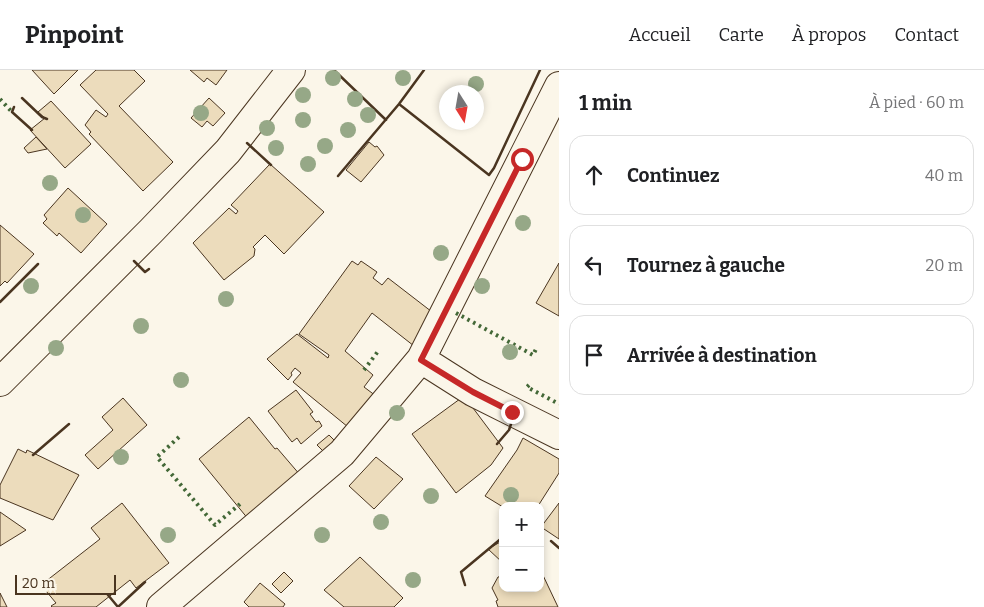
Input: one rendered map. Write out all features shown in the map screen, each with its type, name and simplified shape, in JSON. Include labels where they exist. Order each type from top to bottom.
[{"type":"street","points":[[0,382],[228,151],[291,70]]},
{"type":"street","points":[[161,607],[342,453],[421,360],[559,86]]},
{"type":"street","points":[[421,360],[473,392],[559,436]]},
{"type":"building","points":[[32,70],[78,70],[54,94]]},
{"type":"building","points":[[96,70],[134,70],[145,81],[119,106],[173,162],[143,191],[89,134],[91,132],[85,125],[96,110],[106,117],[108,114],[80,85]]},
{"type":"building","points":[[190,70],[227,70],[216,85],[207,78],[204,82]]},
{"type":"building","points":[[209,98],[225,113],[213,126],[207,121],[202,127],[191,118]]},
{"type":"building","points":[[51,101],[91,144],[65,168],[30,130],[45,118],[38,112]]},
{"type":"building","points":[[36,137],[47,149],[28,153],[24,148]]},
{"type":"building","points":[[369,142],[375,147],[377,146],[384,155],[361,182],[346,170]]},
{"type":"building","points":[[270,164],[324,212],[284,254],[265,235],[253,247],[255,249],[254,256],[224,280],[193,243],[229,208],[236,214],[238,211],[231,205]]},
{"type":"building","points":[[68,188],[107,224],[81,253],[59,233],[57,236],[43,223],[47,219],[44,215]]},
{"type":"building","points":[[0,225],[34,254],[7,283],[5,281],[0,286]]},
{"type":"building","points":[[352,261],[358,265],[361,261],[377,272],[373,278],[382,285],[388,278],[436,315],[414,346],[372,313],[345,351],[373,375],[364,387],[376,396],[348,427],[293,382],[301,373],[295,368],[288,380],[267,359],[297,334],[328,358],[329,355],[299,334]]},
{"type":"building","points":[[559,263],[559,316],[536,303]]},
{"type":"building","points":[[296,390],[313,412],[310,414],[322,426],[301,444],[297,438],[292,442],[268,411]]},
{"type":"building","points":[[464,396],[503,448],[491,465],[456,493],[412,434]]},
{"type":"building","points":[[123,398],[147,425],[98,469],[85,455],[113,430],[102,417]]},
{"type":"building","points":[[249,417],[275,449],[277,448],[301,476],[249,520],[199,459]]},
{"type":"building","points":[[329,435],[339,445],[327,455],[317,445]]},
{"type":"building","points":[[523,438],[559,459],[559,473],[541,502],[499,502],[499,505],[485,496],[517,450]]},
{"type":"building","points":[[18,449],[26,453],[27,450],[79,475],[53,520],[0,498],[0,485]]},
{"type":"building","points":[[376,457],[403,479],[374,509],[349,486]]},
{"type":"building","points":[[122,503],[169,563],[136,588],[130,580],[96,607],[52,607],[56,603],[41,585],[100,539],[91,528]]},
{"type":"building","points":[[559,503],[559,539],[544,529],[544,523]]},
{"type":"building","points":[[0,512],[26,530],[0,546]]},
{"type":"building","points":[[499,543],[499,559],[488,549]]},
{"type":"building","points":[[360,557],[403,598],[394,607],[344,607],[324,590]]},
{"type":"building","points":[[284,572],[293,581],[281,593],[272,584]]},
{"type":"building","points":[[498,577],[499,592],[544,592],[544,577],[558,607],[498,607],[496,601],[498,600],[492,588]]},
{"type":"building","points":[[260,583],[285,604],[283,607],[249,607],[244,602]]},
{"type":"building","points":[[0,593],[7,607],[0,607]]},
{"type":"hedge","points":[[0,99],[12,112]]},
{"type":"hedge","points":[[456,313],[533,355],[536,349]]},
{"type":"hedge","points":[[364,370],[379,350]]},
{"type":"hedge","points":[[529,385],[527,387],[559,404]]},
{"type":"hedge","points":[[179,437],[157,457],[215,525],[240,504]]},
{"type":"wall","points":[[334,70],[386,120]]},
{"type":"wall","points":[[338,176],[399,104],[424,70]]},
{"type":"wall","points":[[399,104],[489,175],[540,70]]},
{"type":"wall","points":[[22,98],[42,117],[47,119]]},
{"type":"wall","points":[[14,107],[12,112],[32,130]]},
{"type":"wall","points":[[247,143],[271,165]]},
{"type":"wall","points":[[134,261],[145,272],[149,269]]},
{"type":"wall","points":[[0,302],[38,264]]},
{"type":"wall","points":[[33,455],[69,424]]},
{"type":"wall","points":[[497,444],[509,430],[511,424]]},
{"type":"wall","points":[[465,585],[461,572],[499,540]]},
{"type":"wall","points":[[551,541],[559,548]]},
{"type":"wall","points":[[118,607],[145,582]]},
{"type":"wall","points":[[108,595],[118,607]]},
{"type":"route","points":[[512,412],[473,392],[421,360],[522,159]]}]
